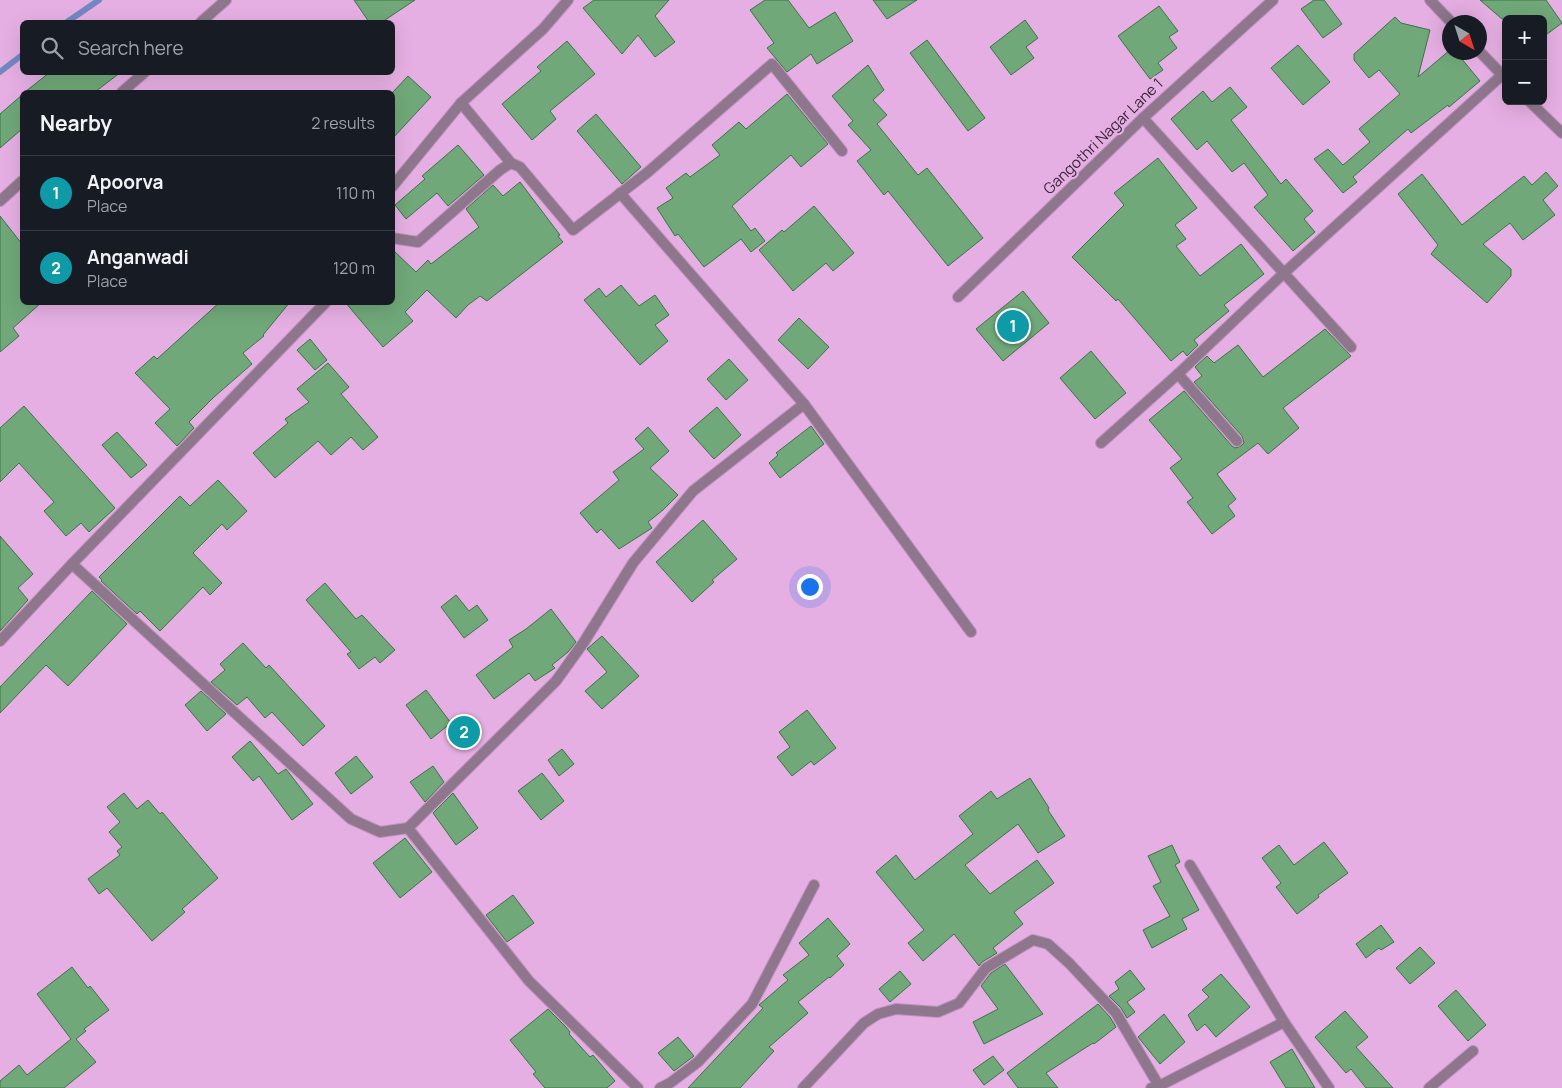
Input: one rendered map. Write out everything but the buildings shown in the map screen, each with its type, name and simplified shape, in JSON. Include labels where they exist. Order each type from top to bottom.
[{"type":"street","points":[[203,20],[226,0]]},
{"type":"street","points":[[395,183],[461,103],[543,29],[568,0]]},
{"type":"street","name":"Gangothri Nagar Lane 1","points":[[958,297],[1143,118],[1273,0]]},
{"type":"street","points":[[1430,0],[1444,15]]},
{"type":"street","points":[[1487,59],[1502,75]]},
{"type":"street","points":[[461,103],[511,163],[520,167],[573,230],[648,172],[772,64],[842,151]]},
{"type":"street","points":[[124,90],[142,75]]},
{"type":"street","points":[[1101,443],[1178,374],[1284,273],[1502,79]]},
{"type":"street","points":[[1533,105],[1562,133]]},
{"type":"street","points":[[1143,118],[1351,347]]},
{"type":"street","points":[[395,238],[418,242],[500,170],[511,163]]},
{"type":"street","points":[[0,201],[20,183]]},
{"type":"street","points":[[620,193],[804,404],[970,632]]},
{"type":"street","points":[[0,641],[323,305]]},
{"type":"street","points":[[1178,374],[1236,441]]},
{"type":"street","points":[[72,564],[351,819],[380,832],[408,828],[556,681],[584,642],[634,563],[693,490],[804,404]]},
{"type":"street","points":[[408,828],[529,980],[638,1088]]},
{"type":"street","points":[[1190,864],[1284,1022],[1329,1088]]},
{"type":"street","points":[[660,1088],[670,1083],[698,1062],[752,1004],[814,885]]},
{"type":"street","points":[[803,1088],[864,1023],[871,1018],[896,1009],[938,1012],[959,1003],[986,968],[1033,940],[1048,944],[1116,1013],[1155,1087],[1284,1022]]},
{"type":"street","points":[[1429,1088],[1473,1051]]},
{"type":"waterway","points":[[70,20],[99,0]]},
{"type":"waterway","points":[[0,72],[20,57]]},
{"type":"place","name":"Apoorva","points":[[1013,326]]},
{"type":"place","name":"Anganwadi","points":[[464,732]]}]
